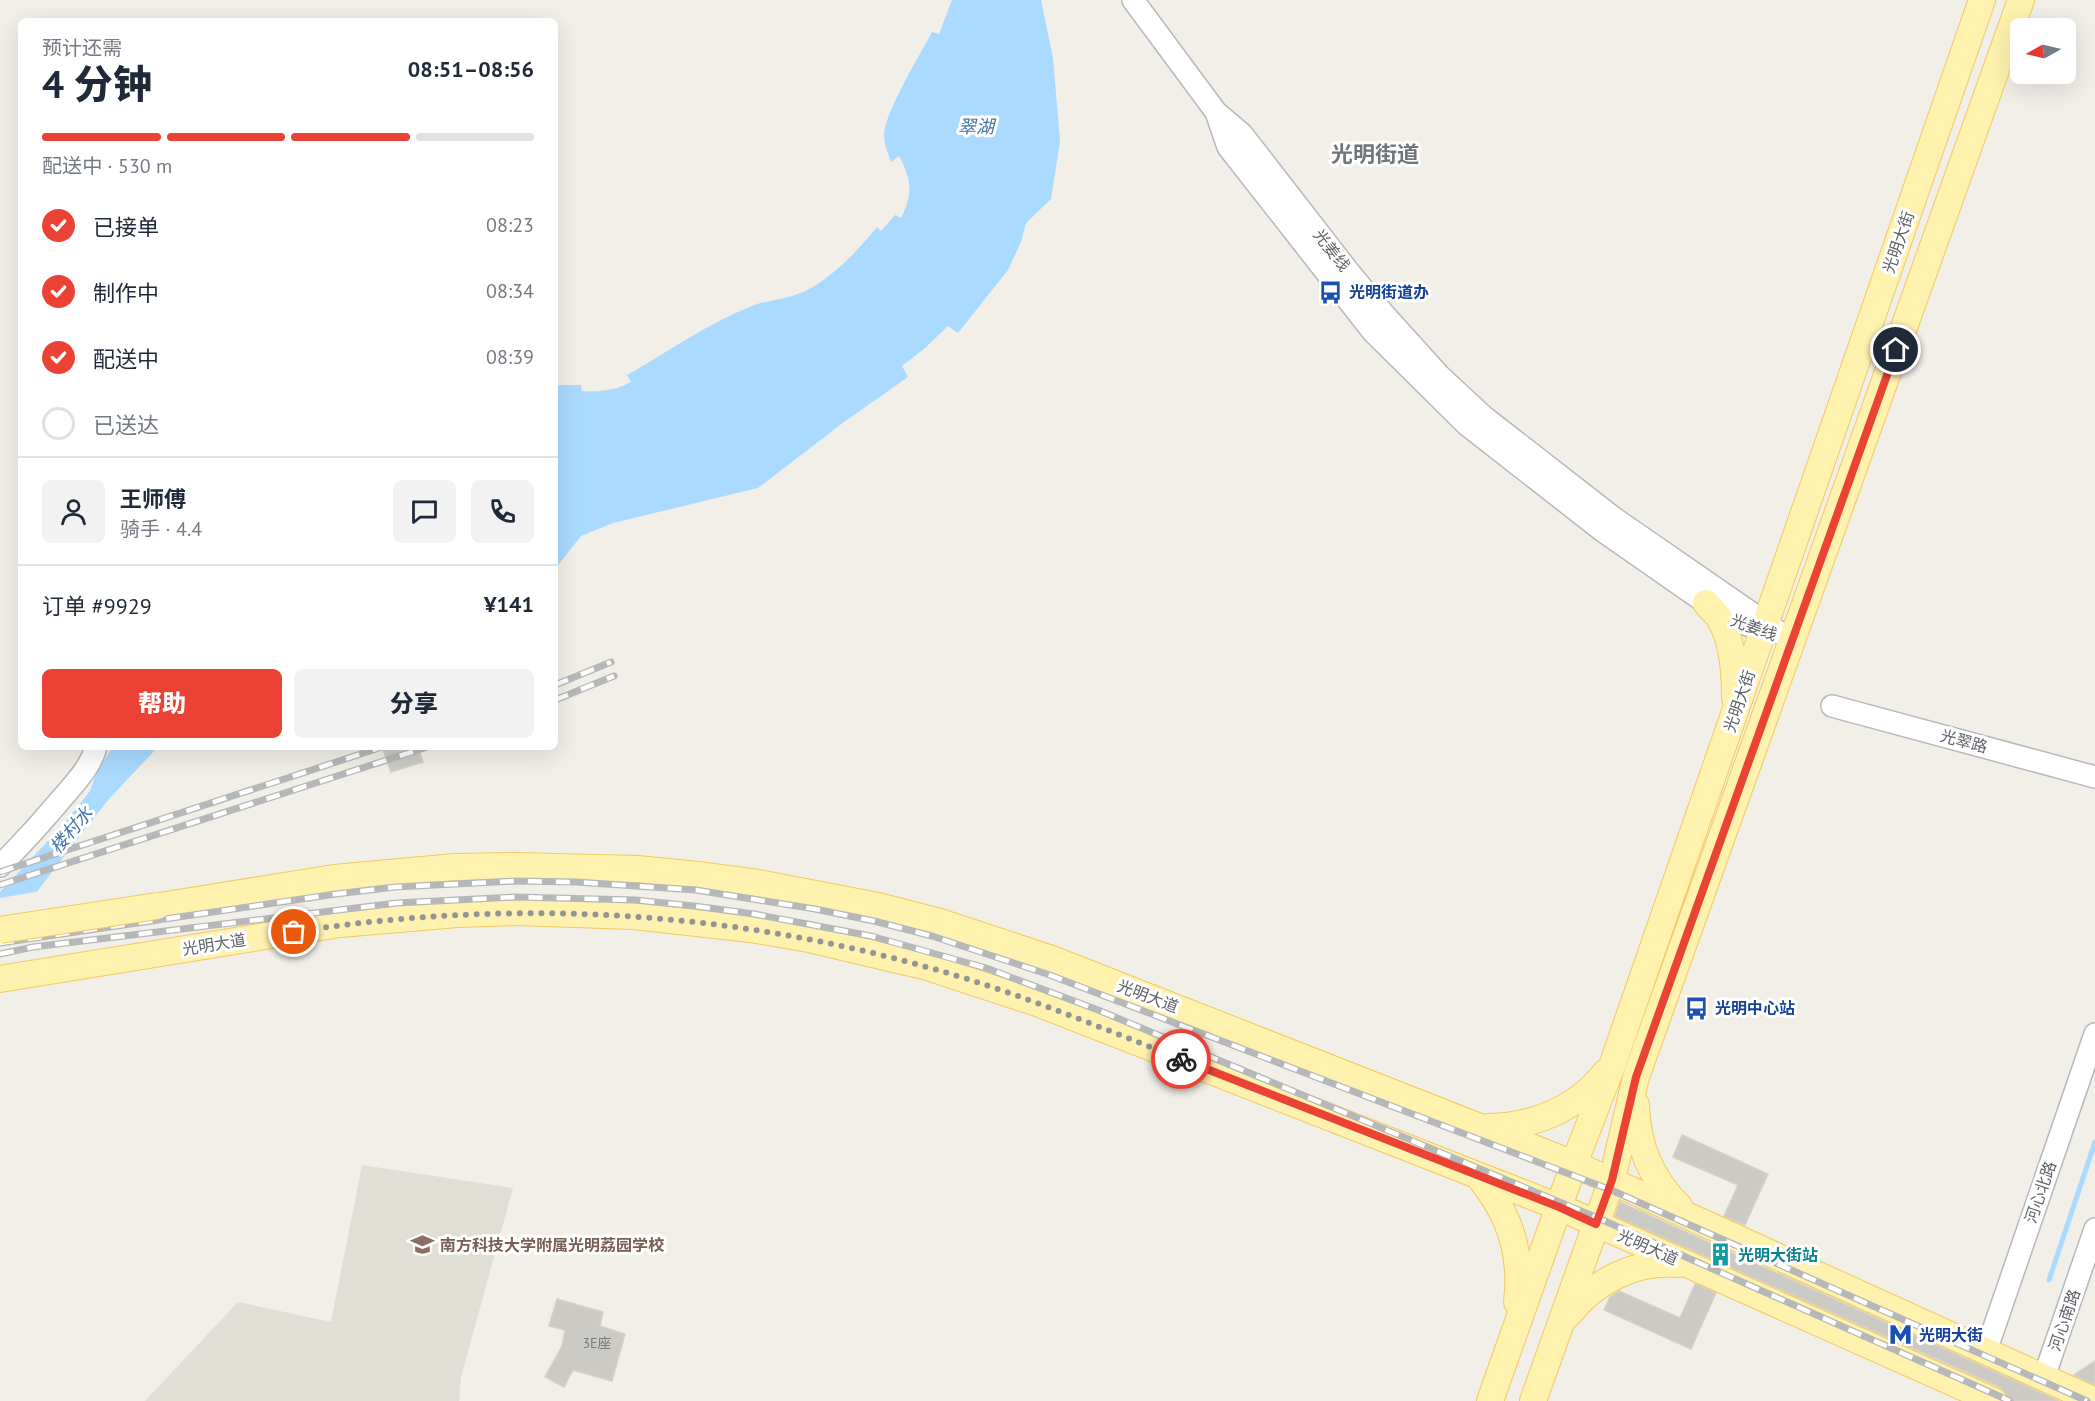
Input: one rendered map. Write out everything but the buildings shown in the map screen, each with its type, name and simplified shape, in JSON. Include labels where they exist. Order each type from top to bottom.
[{"type":"main road","name":"光明大街","points":[[1490,1401],[1574,1164],[1613,1064],[1982,0]]},
{"type":"main road","name":"光明大街","points":[[1533,1401],[1612,1180],[1636,1077],[2021,0]]},
{"type":"main road","points":[[1706,603],[1719,618],[1726,634],[1735,682],[1735,712]]},
{"type":"main road","name":"光明大道","points":[[30,926],[334,878],[455,867],[627,869],[698,875],[758,883],[878,906],[995,939],[1052,959],[1574,1164],[2095,1401]]},
{"type":"main road","points":[[0,930],[157,906]]},
{"type":"main road","name":"光明大道","points":[[0,979],[340,924],[457,914],[516,912],[622,915],[693,921],[751,929],[867,951],[981,983],[1037,1003],[1559,1207],[1993,1401]]},
{"type":"main road","points":[[1481,1127],[1519,1125],[1556,1113],[1587,1092],[1613,1064]]},
{"type":"main road","points":[[1636,1077],[1636,1109],[1640,1138],[1647,1161],[1670,1198],[1690,1216]]},
{"type":"main road","points":[[1477,1175],[1498,1203],[1515,1244],[1519,1270],[1516,1328]]},
{"type":"main road","points":[[1558,1331],[1576,1305],[1593,1289],[1613,1277],[1628,1270],[1650,1265],[1674,1263],[1689,1265]]},
{"type":"street","name":"光姜线","points":[[1132,0],[1216,112],[1242,134],[1383,313],[1457,392],[1483,416],[1614,518],[1765,627],[1792,641]]},
{"type":"street","name":"光姜线","points":[[1216,112],[1228,147],[1373,332],[1426,387],[1467,425],[1604,532],[1726,617],[1765,627]]},
{"type":"street","name":"光翠路","points":[[1832,706],[2095,777]]},
{"type":"street","points":[[0,866],[36,829],[82,775],[95,750]]},
{"type":"street","name":"河心北路","points":[[1986,1351],[2095,1034]]},
{"type":"street","name":"河心南路","points":[[2044,1377],[2095,1229]]},
{"type":"shaded area","name":"南方科技大学附属光明荔园学校","points":[[362,1165],[513,1188],[461,1377],[459,1401],[145,1401],[238,1302],[331,1322]]},
{"type":"water","name":"翠湖","points":[[952,0],[1041,0],[1053,58],[1060,141],[1051,199],[1026,223],[1021,242],[1008,270],[958,333],[948,326],[902,366],[908,377],[844,422],[758,488],[613,523],[581,536],[558,565],[558,386],[581,385],[582,391],[601,391],[631,382],[627,375],[720,321],[752,306],[792,296],[816,285],[839,268],[877,227],[881,231],[895,215],[901,218],[908,202],[909,180],[899,156],[891,162],[884,138],[886,124],[897,97],[932,32],[939,34]]},
{"type":"water","name":"楼村水","points":[[111,750],[155,750],[108,800],[0,939],[0,892],[63,825],[90,791],[98,769]]},
{"type":"pier","points":[[41,891],[2,941],[0,942],[0,898]]},
{"type":"waterway","points":[[2049,1280],[2095,1142]]},
{"type":"railway","points":[[558,684],[611,662]]},
{"type":"railway","points":[[558,699],[614,676]]},
{"type":"railway","points":[[0,872],[373,750]]},
{"type":"railway","points":[[0,885],[418,750]]},
{"type":"railway","points":[[0,943],[336,894],[395,887],[516,881],[576,882],[696,890],[874,921],[932,936],[1047,974],[1611,1190],[2087,1401]]},
{"type":"railway","points":[[0,954],[33,947],[397,903],[516,897],[635,900],[694,906],[754,914],[871,936],[986,968],[1098,1010],[1598,1218],[2010,1401]]},
{"type":"way so far","points":[[294,932],[398,918],[516,912],[634,916],[751,929],[867,951],[981,983],[1181,1059]]},
{"type":"place","name":"光明街道办","points":[[1331,292]]},
{"type":"place","name":"光明中心站","points":[[1697,1008]]},
{"type":"place","name":"南方科技大学附属光明荔园学校","points":[[422,1245]]},
{"type":"place","name":"光明大街站","points":[[1720,1255]]},
{"type":"place","name":"光明大街","points":[[1901,1335]]},
{"type":"district","name":"光明街道","points":[[1375,154]]},
{"type":"route","points":[[1181,1059],[1559,1207],[1596,1224],[1612,1180],[1636,1077],[1896,350]]}]
